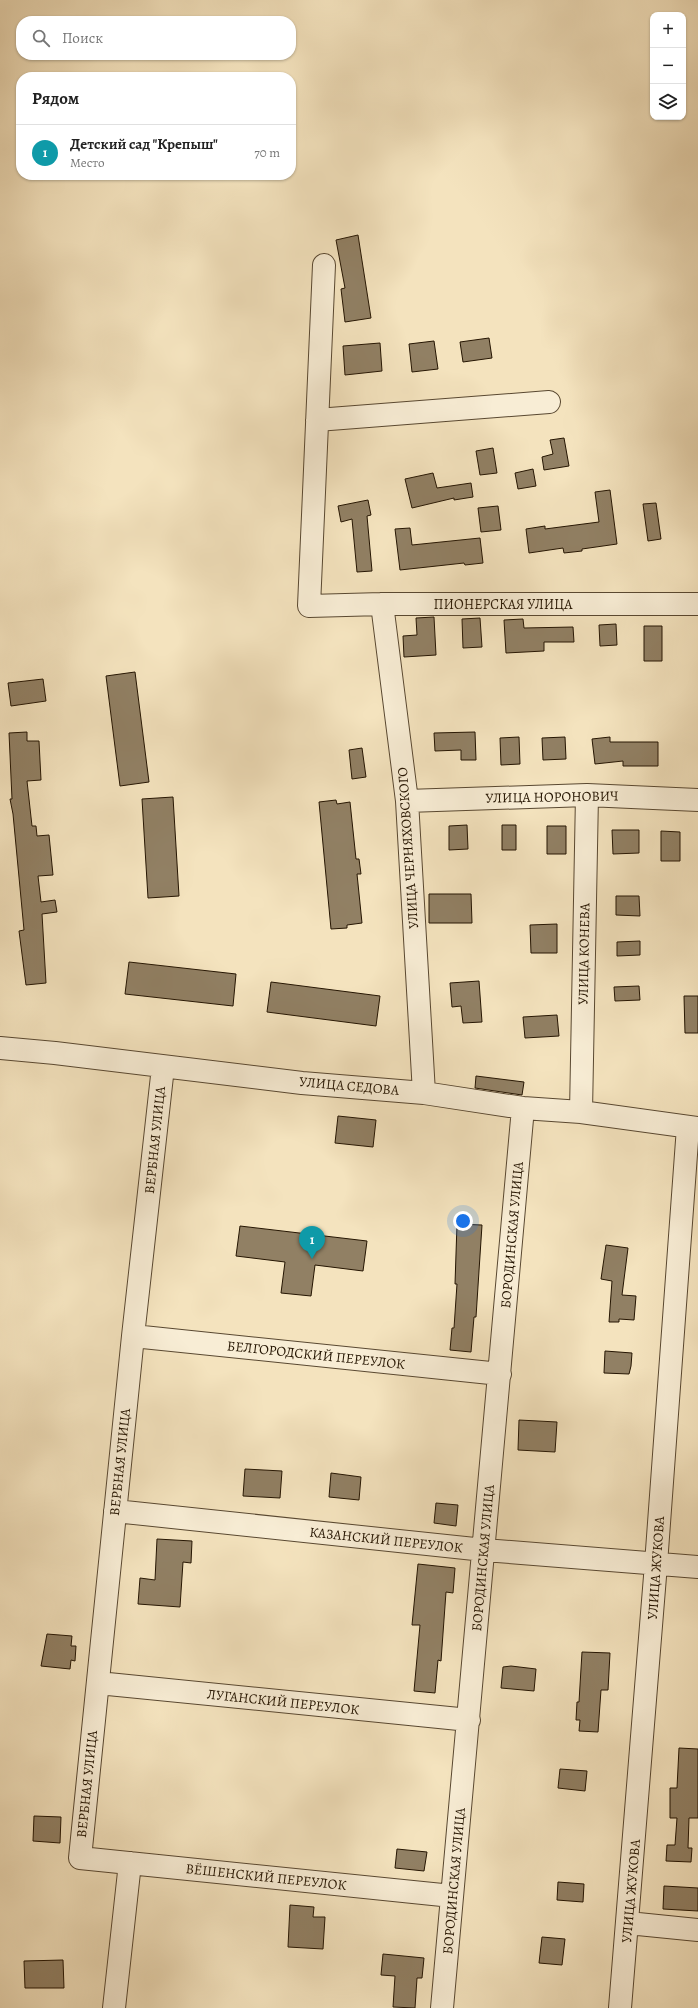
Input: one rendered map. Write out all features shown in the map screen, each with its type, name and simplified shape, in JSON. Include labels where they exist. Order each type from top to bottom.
[{"type":"street","points":[[324,265],[317,420],[548,402]]},
{"type":"street","name":"ПИОНЕРСКАЯ УЛИЦА","points":[[317,420],[309,606],[382,604],[698,604]]},
{"type":"street","name":"УЛИЦА ЧЕРНЯХОВСКОГО","points":[[382,604],[407,801],[424,1093]]},
{"type":"street","name":"УЛИЦА НОРОНОВИЧ","points":[[407,801],[587,795],[698,800]]},
{"type":"street","name":"УЛИЦА КОНЕВА","points":[[581,1112],[587,795]]},
{"type":"street","name":"УЛИЦА СЕДОВА","points":[[0,1048],[302,1082],[424,1093],[523,1108],[581,1112],[693,1128]]},
{"type":"street","name":"ВЕРБНАЯ УЛИЦА","points":[[80,1858],[133,1336],[163,1067]]},
{"type":"street","name":"БОРОДИНСКАЯ УЛИЦА","points":[[442,2008],[523,1108]]},
{"type":"street","name":"УЛИЦА ЖУКОВА","points":[[620,2008],[693,1128]]},
{"type":"street","name":"БЕЛГОРОДСКИЙ ПЕРЕУЛОК","points":[[133,1336],[500,1374]]},
{"type":"street","name":"КАЗАНСКИЙ ПЕРЕУЛОК","points":[[115,1511],[484,1550],[698,1567]]},
{"type":"street","name":"ЛУГАНСКИЙ ПЕРЕУЛОК","points":[[98,1683],[468,1720]]},
{"type":"street","name":"ВЁШЕНСКИЙ ПЕРЕУЛОК","points":[[80,1858],[452,1896]]},
{"type":"street","points":[[114,2008],[130,1863]]},
{"type":"street","points":[[628,1923],[698,1930]]},
{"type":"building","points":[[358,235],[371,318],[345,322],[341,289],[345,288],[336,240]]},
{"type":"building","points":[[489,338],[492,358],[463,362],[460,342]]},
{"type":"building","points":[[434,341],[438,369],[412,372],[409,344]]},
{"type":"building","points":[[380,343],[382,371],[345,375],[343,346]]},
{"type":"building","points":[[564,438],[569,466],[544,470],[542,457],[553,454],[550,440]]},
{"type":"building","points":[[493,448],[497,473],[480,475],[476,451]]},
{"type":"building","points":[[533,469],[536,486],[518,489],[515,473]]},
{"type":"building","points":[[433,473],[437,488],[471,483],[473,497],[454,500],[454,498],[412,508],[405,479]]},
{"type":"building","points":[[610,490],[617,544],[564,553],[563,548],[529,553],[526,529],[545,526],[545,529],[599,522],[595,492]]},
{"type":"building","points":[[368,500],[371,515],[367,516],[372,571],[357,572],[352,519],[341,522],[338,506]]},
{"type":"building","points":[[656,503],[661,539],[648,541],[643,504]]},
{"type":"building","points":[[498,506],[501,530],[481,532],[478,508]]},
{"type":"building","points":[[410,528],[412,545],[480,538],[483,563],[465,565],[464,563],[400,570],[395,529]]},
{"type":"building","points":[[434,617],[436,655],[404,657],[403,636],[417,635],[416,618]]},
{"type":"building","points":[[480,618],[482,647],[463,648],[462,619]]},
{"type":"building","points":[[523,619],[524,628],[573,627],[574,642],[544,642],[544,651],[506,653],[504,620]]},
{"type":"building","points":[[616,624],[617,645],[600,646],[599,625]]},
{"type":"building","points":[[644,626],[662,626],[662,661],[644,661]]},
{"type":"building","points":[[135,672],[149,782],[120,786],[106,676]]},
{"type":"building","points":[[43,679],[46,701],[11,706],[8,683]]},
{"type":"building","points":[[27,732],[27,741],[39,741],[41,780],[27,781],[32,826],[36,826],[37,836],[49,835],[53,875],[38,876],[41,902],[55,900],[57,912],[42,914],[46,983],[26,985],[19,931],[24,930],[13,814],[10,799],[12,799],[9,733]]},
{"type":"building","points":[[475,732],[476,760],[461,760],[461,750],[435,751],[434,733]]},
{"type":"building","points":[[519,737],[520,764],[501,765],[500,738]]},
{"type":"building","points":[[565,737],[566,759],[543,760],[542,738]]},
{"type":"building","points":[[610,737],[610,742],[658,742],[658,766],[623,766],[623,761],[595,764],[592,739]]},
{"type":"building","points":[[362,748],[366,777],[352,779],[349,750]]},
{"type":"building","points":[[173,797],[179,896],[148,898],[142,799]]},
{"type":"building","points":[[336,800],[337,804],[350,802],[356,859],[359,859],[361,874],[357,874],[362,923],[347,925],[347,928],[331,929],[319,802]]},
{"type":"building","points":[[467,825],[468,849],[449,850],[449,826]]},
{"type":"building","points":[[502,825],[516,825],[516,850],[502,850]]},
{"type":"building","points":[[547,826],[566,826],[566,854],[547,854]]},
{"type":"building","points":[[612,830],[639,830],[639,853],[613,854]]},
{"type":"building","points":[[661,831],[680,832],[680,861],[661,861]]},
{"type":"building","points":[[429,894],[471,894],[472,923],[429,923]]},
{"type":"building","points":[[616,896],[639,896],[640,916],[616,915]]},
{"type":"building","points":[[557,924],[557,953],[531,953],[530,925]]},
{"type":"building","points":[[640,941],[640,955],[617,956],[617,942]]},
{"type":"building","points":[[129,962],[236,974],[233,1006],[125,994]]},
{"type":"building","points":[[479,981],[482,1022],[463,1023],[461,1006],[452,1007],[450,983]]},
{"type":"building","points":[[271,982],[380,996],[376,1026],[267,1012]]},
{"type":"building","points":[[639,986],[640,1000],[615,1001],[614,987]]},
{"type":"building","points":[[684,996],[698,996],[698,1033],[685,1033]]},
{"type":"building","points":[[557,1015],[559,1036],[525,1038],[523,1017]]},
{"type":"building","points":[[476,1076],[524,1082],[522,1095],[475,1088]]},
{"type":"building","points":[[338,1116],[376,1120],[373,1147],[335,1143]]},
{"type":"building","points":[[457,1224],[482,1225],[476,1317],[474,1317],[471,1352],[450,1350],[452,1328],[454,1328],[457,1284],[455,1284]]},
{"type":"building","points":[[240,1226],[367,1241],[363,1271],[315,1265],[311,1296],[281,1293],[285,1262],[236,1256]]},
{"type":"building","points":[[606,1245],[628,1248],[622,1295],[636,1296],[634,1320],[619,1319],[619,1322],[609,1322],[612,1281],[601,1279]]},
{"type":"building","points":[[605,1351],[632,1353],[629,1374],[604,1373]]},
{"type":"building","points":[[519,1420],[557,1422],[555,1452],[518,1450]]},
{"type":"building","points":[[245,1469],[282,1471],[280,1498],[243,1496]]},
{"type":"building","points":[[331,1473],[361,1477],[359,1500],[329,1497]]},
{"type":"building","points":[[436,1503],[458,1505],[456,1526],[434,1523]]},
{"type":"building","points":[[157,1539],[192,1541],[191,1563],[183,1562],[180,1607],[138,1604],[140,1578],[155,1580]]},
{"type":"building","points":[[418,1564],[455,1568],[453,1593],[446,1592],[441,1661],[438,1660],[435,1693],[414,1691],[420,1625],[412,1625]]},
{"type":"building","points":[[47,1634],[72,1636],[71,1646],[76,1646],[75,1661],[71,1660],[70,1669],[41,1666]]},
{"type":"building","points":[[582,1652],[610,1653],[608,1690],[601,1690],[598,1732],[579,1731],[580,1720],[576,1720],[577,1702],[579,1702]]},
{"type":"building","points":[[511,1666],[536,1669],[534,1691],[501,1688],[503,1667]]},
{"type":"building","points":[[679,1748],[698,1749],[698,1818],[689,1818],[688,1848],[692,1848],[691,1862],[666,1861],[667,1845],[675,1845],[677,1818],[670,1818],[670,1788],[677,1788]]},
{"type":"building","points":[[560,1769],[587,1771],[585,1791],[558,1788]]},
{"type":"building","points":[[34,1816],[61,1817],[60,1843],[33,1841]]},
{"type":"building","points":[[397,1849],[427,1852],[424,1871],[395,1868]]},
{"type":"building","points":[[558,1882],[584,1884],[583,1902],[557,1900]]},
{"type":"building","points":[[664,1886],[698,1888],[698,1911],[663,1909]]},
{"type":"building","points":[[290,1905],[314,1907],[313,1917],[325,1917],[323,1949],[288,1947]]},
{"type":"building","points":[[542,1937],[565,1939],[562,1965],[539,1963]]},
{"type":"building","points":[[383,1954],[424,1958],[422,1978],[417,1978],[415,2008],[393,2007],[395,1976],[381,1975]]},
{"type":"building","points":[[63,1960],[64,1988],[25,1988],[24,1961]]},
{"type":"place","name":"Детский сад \"Крепыш\"","points":[[312,1259]]}]
